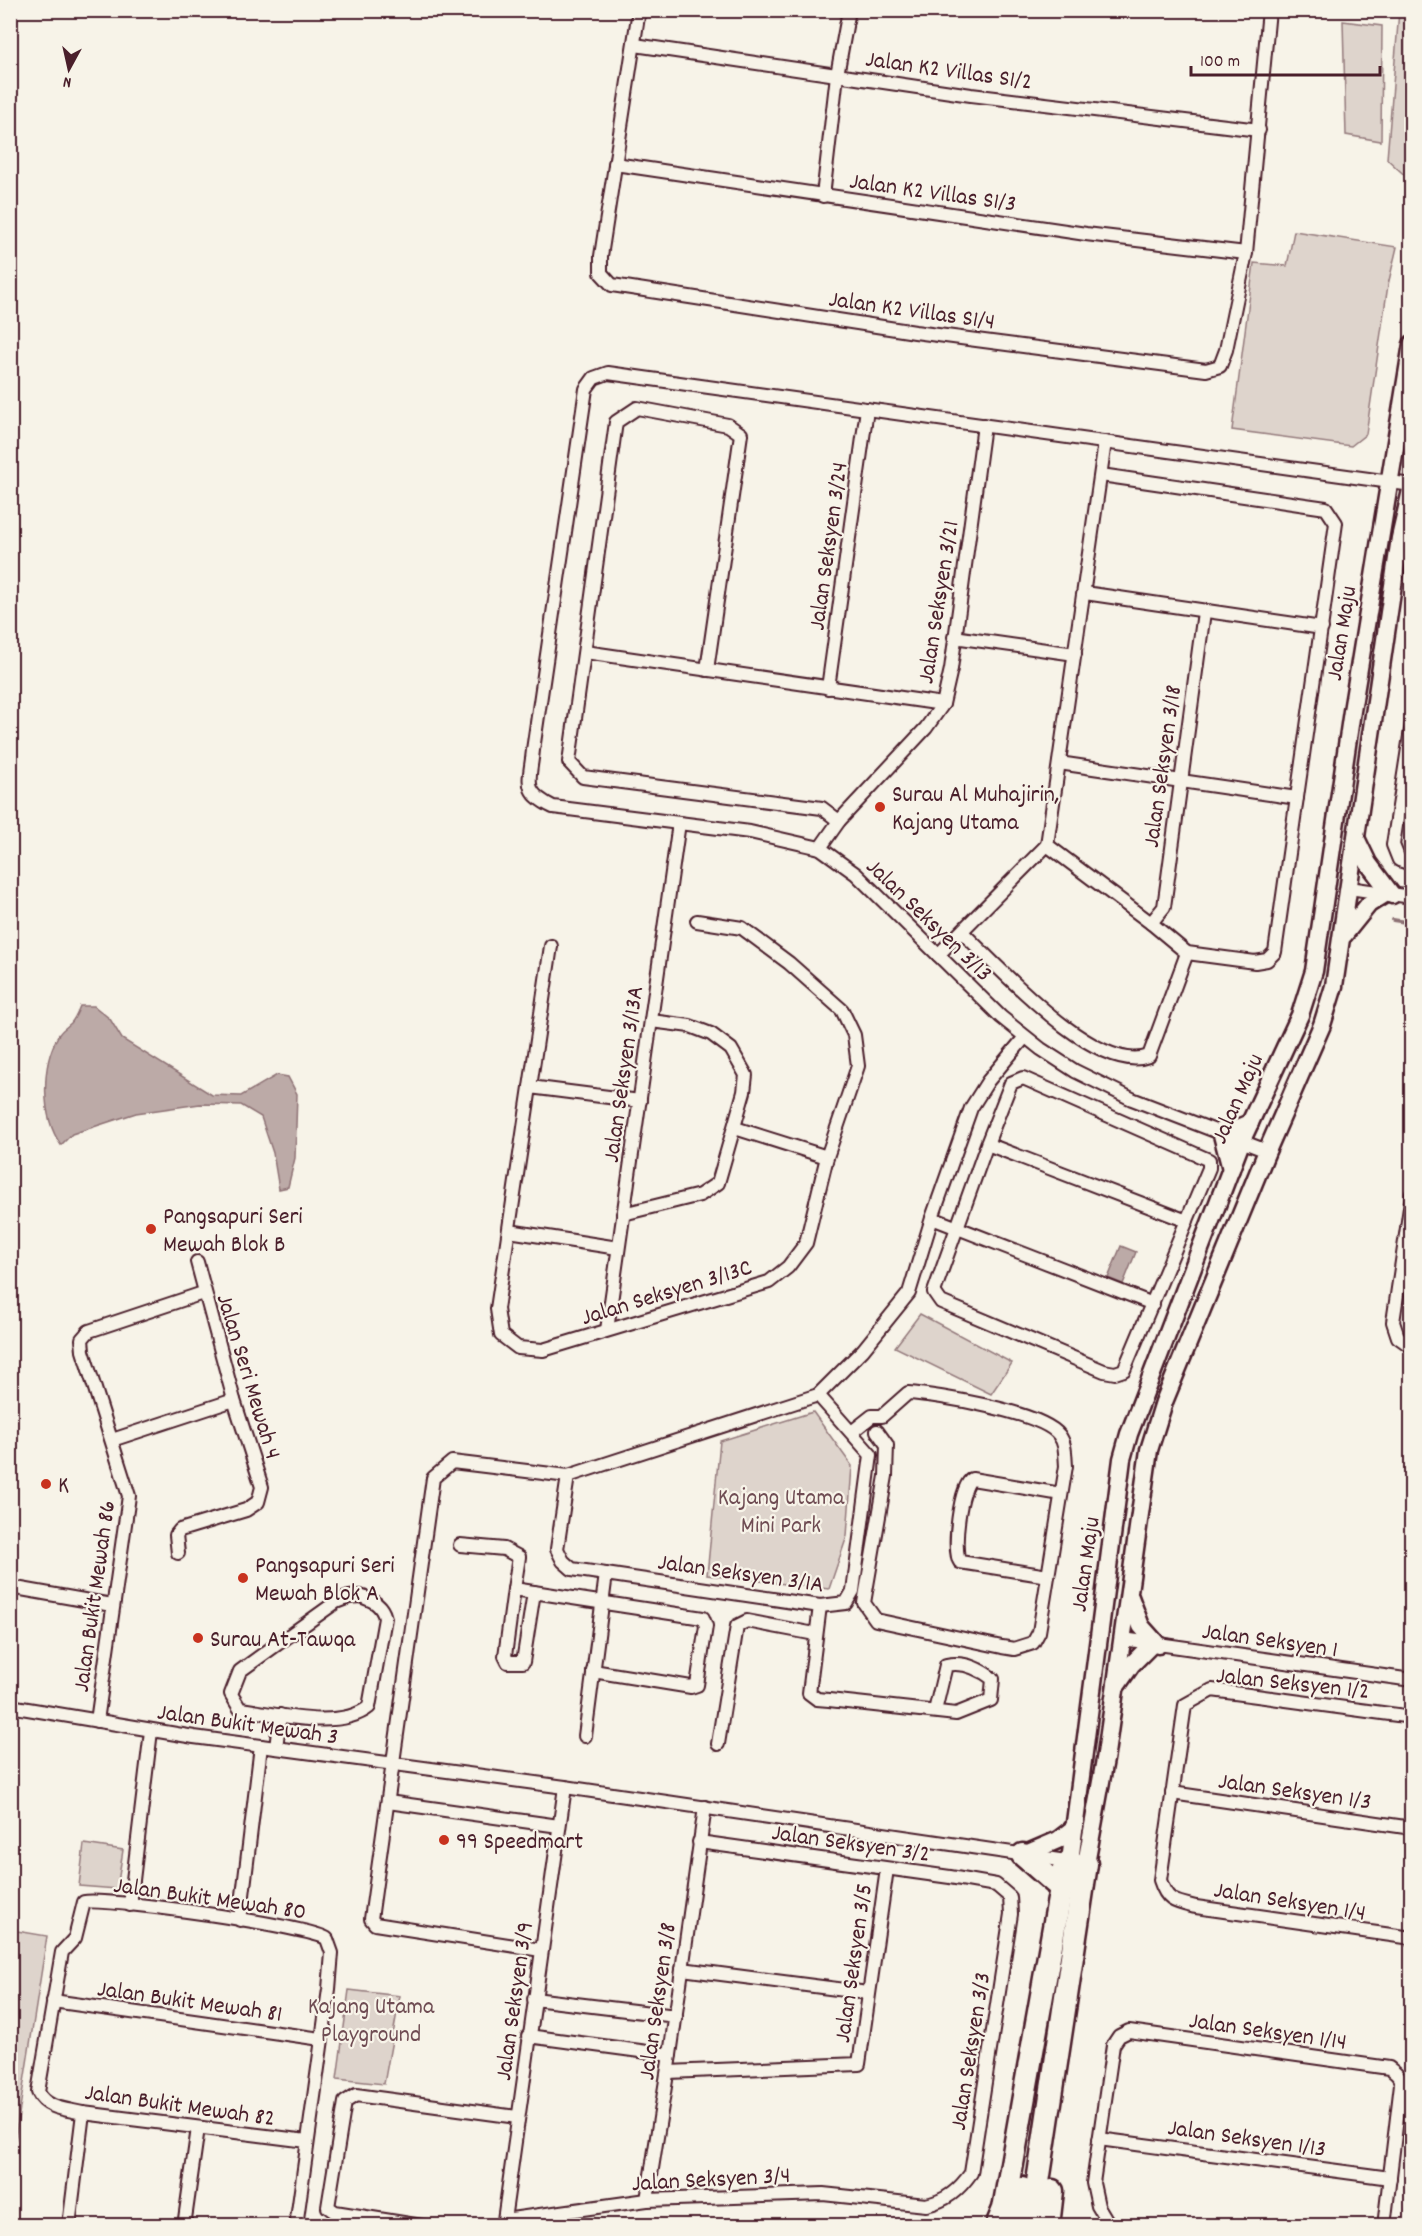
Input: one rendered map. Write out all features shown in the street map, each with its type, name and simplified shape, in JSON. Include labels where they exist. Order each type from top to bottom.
[{"type":"highway","points":[[1023,1855],[1061,1888]]},
{"type":"highway","points":[[997,2226],[1004,2209],[1064,1871],[1078,1863]]},
{"type":"highway","points":[[1048,2226],[1077,2005],[1080,1932],[1078,1863]]},
{"type":"highway","points":[[1016,2226],[1065,1936],[1072,1875],[1078,1863]]},
{"type":"highway","points":[[1031,2226],[1078,1915]]},
{"type":"street","points":[[615,164],[639,10]]},
{"type":"street","points":[[823,196],[837,75],[849,10]]},
{"type":"street","points":[[1246,253],[1269,10]]},
{"type":"street","name":"Jalan K2 Villas S1/2","points":[[635,45],[970,95],[1259,130]]},
{"type":"street","name":"Jalan K2 Villas S1/3","points":[[615,164],[823,196],[1246,253]]},
{"type":"street","name":"Jalan K2 Villas S1/4","points":[[615,164],[601,256],[601,273],[612,285],[915,332],[1206,370],[1220,366],[1226,350],[1246,253]]},
{"type":"street","name":"Jalan Maju","points":[[1078,1863],[1075,1827],[1122,1459],[1129,1434],[1242,1140],[1300,1015],[1314,971],[1388,481],[1412,344]]},
{"type":"street","name":"Jalan Seksyen 3/13","points":[[867,409],[608,373],[594,378],[586,389],[533,750],[530,787],[536,798],[554,807],[750,832],[820,848],[856,874],[1025,1037],[1075,1071],[1132,1099],[1221,1131],[1267,1151]]},
{"type":"street","points":[[707,670],[741,434],[728,425],[637,408],[616,422],[569,762],[583,777],[822,808],[839,821]]},
{"type":"street","points":[[867,409],[1412,486]]},
{"type":"street","name":"Jalan Seksyen 3/24","points":[[828,688],[867,409]]},
{"type":"street","name":"Jalan Seksyen 3/21","points":[[820,848],[839,821],[926,728],[943,704],[951,669],[984,425]]},
{"type":"street","points":[[938,955],[1047,845],[1085,593],[1105,441]]},
{"type":"street","points":[[1047,845],[1187,953],[1255,962],[1267,960],[1275,952],[1336,524],[1326,508],[1101,475]]},
{"type":"street","name":"Jalan Maju","points":[[1078,1863],[1115,1689],[1149,1450],[1164,1402],[1267,1151],[1322,1025],[1334,986],[1400,538],[1412,486]]},
{"type":"street","points":[[1085,593],[1322,628]]},
{"type":"street","name":"Jalan Seksyen 3/18","points":[[1151,923],[1164,907],[1179,781],[1204,612]]},
{"type":"street","points":[[954,637],[1075,654]]},
{"type":"street","points":[[585,652],[943,704]]},
{"type":"street","points":[[1405,862],[1393,845],[1412,723]]},
{"type":"street","points":[[1059,763],[1297,798]]},
{"type":"street","name":"Jalan Seksyen 3/13A","points":[[606,1330],[679,823]]},
{"type":"street","points":[[1356,838],[1368,862],[1389,894]]},
{"type":"street","points":[[1332,843],[1336,862],[1349,888]]},
{"type":"street","points":[[1320,933],[1343,892],[1349,888],[1412,897]]},
{"type":"street","points":[[1341,941],[1369,904],[1389,894]]},
{"type":"street","name":"Jalan Seksyen 3/13C","points":[[551,946],[497,1309],[501,1335],[518,1348],[543,1350],[770,1282],[788,1267],[806,1244],[827,1157],[858,1065],[855,1035],[842,1010],[789,963],[742,928],[697,921]]},
{"type":"street","points":[[962,932],[1041,1008],[1094,1048],[1120,1058],[1138,1060],[1149,1056],[1187,953]]},
{"type":"street","points":[[623,1214],[699,1195],[718,1183],[735,1128],[746,1075],[731,1049],[711,1034],[690,1026],[651,1021]]},
{"type":"street","points":[[541,1950],[375,1924],[371,1919],[433,1478],[452,1462],[568,1476],[818,1395],[863,1350],[909,1293],[932,1218],[971,1108],[988,1081],[1025,1037]]},
{"type":"street","points":[[1023,1078],[1209,1160],[1209,1168],[1187,1221],[1124,1370],[1114,1373],[1104,1371],[941,1302],[934,1292],[1011,1083],[1023,1078]]},
{"type":"street","points":[[530,1087],[640,1101]]},
{"type":"street","points":[[1231,1169],[1221,1131],[1231,1131],[1250,1123]]},
{"type":"street","points":[[735,1128],[827,1157]]},
{"type":"street","points":[[987,1144],[1187,1221]]},
{"type":"street","points":[[1412,1194],[1393,1322],[1398,1337],[1412,1347]]},
{"type":"street","points":[[932,1218],[1153,1304]]},
{"type":"street","points":[[509,1232],[618,1248]]},
{"type":"street","name":"Jalan Seri Mewah 4","points":[[178,1553],[176,1535],[180,1530],[246,1510],[258,1502],[262,1488],[203,1293],[197,1262]]},
{"type":"street","name":"Jalan Bukit Mewah 86","points":[[97,1721],[129,1496],[83,1351],[82,1340],[89,1331],[203,1293]]},
{"type":"street","points":[[853,1431],[872,1416],[882,1416],[908,1393],[961,1399],[1046,1424],[1058,1434],[1065,1447],[1066,1466],[1039,1632],[1033,1643],[1023,1648],[1002,1647],[876,1620],[864,1603],[886,1476],[886,1445],[877,1431]]},
{"type":"street","name":"Jalan Seksyen 3/1A","points":[[568,1476],[557,1549],[563,1561],[572,1569],[820,1606],[846,1603],[853,1591],[871,1455],[853,1431],[818,1395]]},
{"type":"street","points":[[112,1440],[234,1400]]},
{"type":"street","points":[[861,1443],[882,1427],[882,1416]]},
{"type":"street","points":[[1048,1576],[960,1562],[955,1550],[964,1486],[972,1479],[1061,1494]]},
{"type":"street","points":[[460,1545],[504,1549],[519,1557],[505,1656],[508,1662],[513,1664],[523,1662],[534,1592]]},
{"type":"street","points":[[585,1736],[606,1574]]},
{"type":"street","points":[[10,1587],[112,1605]]},
{"type":"street","points":[[514,1589],[703,1618],[706,1626],[697,1685],[691,1687],[593,1671]]},
{"type":"street","points":[[1095,1667],[1110,1649],[1123,1639],[1112,1621],[1105,1591]]},
{"type":"street","points":[[1115,1689],[1132,1664],[1155,1644],[1142,1626],[1129,1593]]},
{"type":"street","points":[[360,1596],[372,1600],[382,1609],[385,1618],[369,1707],[359,1715],[336,1720],[280,1715],[240,1709],[231,1694],[240,1671],[336,1602],[360,1596]]},
{"type":"street","points":[[820,1606],[809,1694],[828,1700],[956,1714],[991,1700],[993,1679],[982,1670],[956,1663],[946,1665],[935,1711]]},
{"type":"street","points":[[718,1744],[736,1626],[747,1621],[815,1634]]},
{"type":"street","name":"Jalan Seksyen 1","points":[[1123,1639],[1412,1680]]},
{"type":"street","name":"Jalan Seksyen 1/2","points":[[1165,1895],[1160,1880],[1185,1705],[1212,1690],[1412,1717]]},
{"type":"street","name":"Jalan Bukit Mewah 3","points":[[10,1706],[151,1731],[705,1807],[1078,1863]]},
{"type":"street","points":[[276,1748],[280,1715]]},
{"type":"street","points":[[130,1905],[151,1731]]},
{"type":"street","points":[[240,1920],[261,1746]]},
{"type":"street","name":"Jalan Seksyen 3/9","points":[[503,2223],[565,1788]]},
{"type":"street","name":"Jalan Seksyen 1/3","points":[[1172,1793],[1412,1828]]},
{"type":"street","points":[[388,1802],[559,1826]]},
{"type":"street","name":"Jalan Seksyen 3/8","points":[[647,2200],[668,2072],[705,1807]]},
{"type":"street","points":[[1023,1855],[1058,1840],[1075,1827]]},
{"type":"street","name":"Jalan Seksyen 3/2","points":[[699,1842],[996,1885]]},
{"type":"street","name":"Jalan Seksyen 3/5","points":[[668,2072],[859,2064],[887,1869]]},
{"type":"street","name":"Jalan Seksyen 3/3","points":[[926,2205],[939,2202],[952,2194],[971,2173],[1011,1914],[1010,1898],[996,1885]]},
{"type":"street","name":"Jalan Seksyen 1/4","points":[[1165,1895],[1172,1900],[1196,1907],[1412,1938]]},
{"type":"street","name":"Jalan Bukit Mewah 80","points":[[53,2001],[62,1952],[75,1938],[83,1903],[86,1901],[240,1920],[310,1932],[327,1939],[332,1953],[321,2039]]},
{"type":"street","points":[[682,1969],[868,1993]]},
{"type":"street","points":[[534,1999],[676,2016]]},
{"type":"street","name":"Jalan Bukit Mewah 81","points":[[53,2001],[321,2039]]},
{"type":"street","name":"Jalan Bukit Mewah 82","points":[[53,2001],[38,2092],[48,2105],[83,2113],[307,2141]]},
{"type":"street","name":"Jalan Seksyen 1/14","points":[[1099,2139],[1113,2046],[1119,2036],[1129,2031],[1389,2068],[1399,2075],[1401,2084],[1390,2178]]},
{"type":"street","points":[[528,2036],[670,2055]]},
{"type":"street","points":[[296,2226],[321,2039]]},
{"type":"street","points":[[422,2226],[335,2212],[328,2207],[345,2102],[357,2095],[517,2117]]},
{"type":"street","points":[[69,2226],[83,2113]]},
{"type":"street","points":[[184,2226],[198,2128]]},
{"type":"street","points":[[1099,2139],[1093,2183],[1098,2206],[1110,2226]]},
{"type":"street","name":"Jalan Seksyen 1/13","points":[[1099,2139],[1390,2178]]},
{"type":"street","points":[[1384,2226],[1390,2178]]},
{"type":"street","name":"Jalan Seksyen 3/4","points":[[503,2223],[647,2200],[824,2194],[926,2205]]},
{"type":"shaded area","points":[[1411,760],[1411,856],[1403,855],[1398,844]]},
{"type":"shaded area","points":[[80,1006],[94,1006],[110,1019],[122,1039],[212,1095],[241,1096],[277,1075],[288,1077],[297,1094],[295,1158],[288,1187],[279,1189],[273,1153],[261,1117],[241,1105],[200,1104],[136,1113],[72,1134],[61,1145],[54,1134],[50,1120],[46,1076],[52,1048]]},
{"type":"shaded area","points":[[1121,1246],[1136,1252],[1123,1284],[1108,1278]]},
{"type":"green space","points":[[1399,11],[1411,11],[1411,181],[1387,159]]},
{"type":"green space","points":[[1343,21],[1382,26],[1381,141],[1346,135]]},
{"type":"green space","points":[[1294,231],[1397,247],[1388,285],[1366,434],[1351,446],[1232,430],[1254,263],[1287,266]]},
{"type":"green space","points":[[920,1314],[1012,1363],[991,1394],[895,1347]]},
{"type":"green space","name":"Kajang Utama Mini Park","points":[[813,1412],[852,1466],[847,1536],[829,1589],[707,1575],[720,1441]]},
{"type":"green space","points":[[84,1844],[123,1850],[117,1889],[79,1886]]},
{"type":"green space","points":[[10,1930],[47,1936],[11,2165]]},
{"type":"green space","name":"Kajang Utama Playground","points":[[349,1990],[400,1996],[384,2084],[337,2079]]},
{"type":"waterway","points":[[1393,920],[1412,923]]},
{"type":"place","name":"Surau Al Muhajirin, Kajang Utama","points":[[880,807]]},
{"type":"place","name":"Pangsapuri Seri Mewah Blok B","points":[[151,1229]]},
{"type":"place","name":"K","points":[[46,1484]]},
{"type":"place","name":"Pangsapuri Seri Mewah Blok A","points":[[243,1578]]},
{"type":"place","name":"Surau At-Tawqa","points":[[198,1638]]},
{"type":"place","name":"99 Speedmart","points":[[444,1840]]}]
